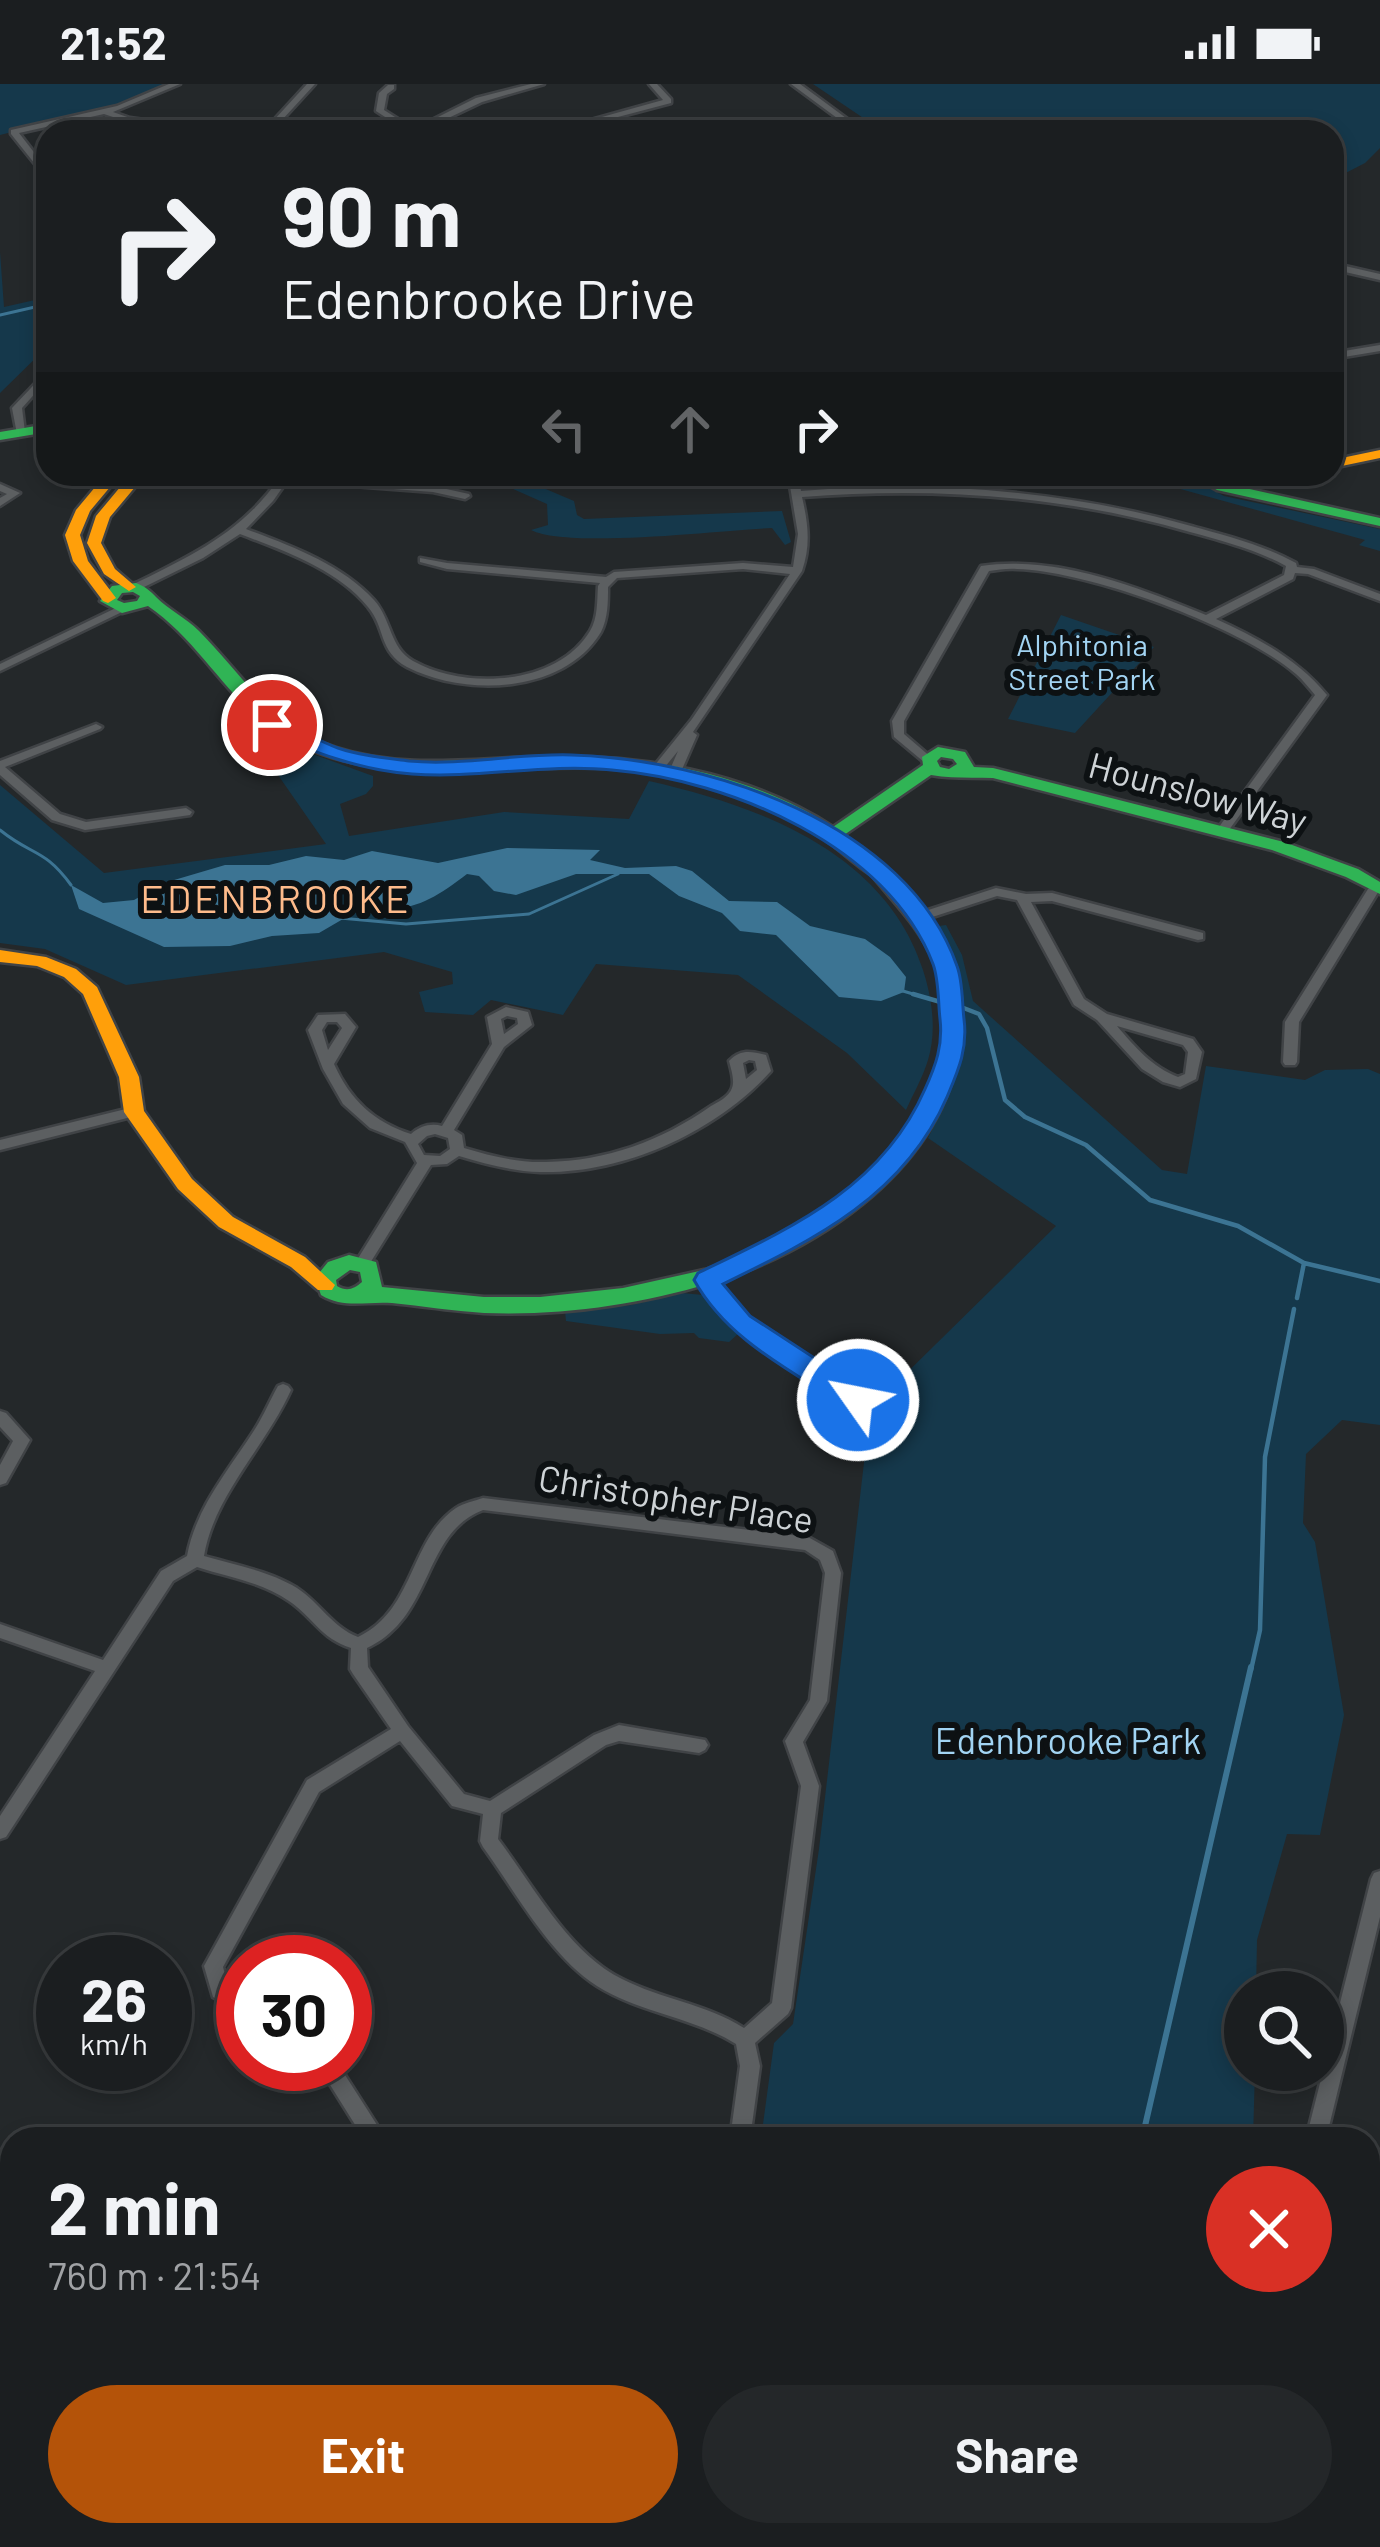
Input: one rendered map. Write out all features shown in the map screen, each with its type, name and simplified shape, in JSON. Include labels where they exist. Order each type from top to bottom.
[{"type":"street","points":[[71,120],[106,112],[176,84]]},
{"type":"street","points":[[277,120],[311,84]]},
{"type":"street","points":[[438,120],[479,100],[540,84]]},
{"type":"street","points":[[597,120],[668,101],[652,84]]},
{"type":"street","points":[[795,84],[844,120]]},
{"type":"street","points":[[391,87],[383,93],[380,111],[394,120]]},
{"type":"street","points":[[106,112],[128,120]]},
{"type":"street","points":[[36,128],[14,133],[36,160]]},
{"type":"street","points":[[1344,269],[1380,278]]},
{"type":"street","points":[[1344,354],[1380,348]]},
{"type":"street","points":[[10,430],[17,408],[36,387]]},
{"type":"street","points":[[1344,458],[1380,453]]},
{"type":"street","points":[[0,956],[40,961],[70,973],[91,991],[129,1077],[134,1112],[203,1203],[246,1235],[330,1276],[367,1278],[406,1295],[474,1305],[554,1305],[708,1280],[818,1226],[868,1189],[920,1131],[950,1061],[954,1034],[946,966],[916,912],[887,878],[833,835],[757,796],[665,773],[567,761],[416,768],[332,753],[272,725],[252,709],[222,662],[173,620],[172,614],[129,598],[75,559],[72,543],[82,509],[103,486]]},
{"type":"street","points":[[126,486],[105,506],[94,538],[105,570],[129,598]]},
{"type":"street","points":[[0,668],[241,531],[265,510],[279,486]]},
{"type":"street","points":[[364,486],[465,496]]},
{"type":"street","points":[[665,773],[797,571],[805,547],[795,486]]},
{"type":"street","points":[[855,486],[862,488]]},
{"type":"street","points":[[1218,486],[1380,519]]},
{"type":"street","points":[[1275,486],[1380,519]]},
{"type":"street","points":[[0,487],[13,490],[4,503]]},
{"type":"street","points":[[797,494],[862,488],[979,490],[1117,510],[1251,548],[1294,570],[1380,598]]},
{"type":"street","points":[[241,531],[320,565],[373,604],[386,644],[402,659],[470,681],[534,674],[562,663],[594,633],[605,580]]},
{"type":"street","points":[[424,560],[444,571],[605,580],[628,572],[743,566],[797,571]]},
{"type":"street","points":[[833,835],[937,764],[898,735],[898,721],[986,568],[1021,564],[1209,618],[1314,683],[1321,695],[1222,831]]},
{"type":"street","points":[[1209,618],[1294,570]]},
{"type":"street","points":[[0,658],[129,598]]},
{"type":"street","points":[[96,727],[0,767],[68,824],[85,826],[187,812]]},
{"type":"street","name":"Hounslow Way","points":[[937,764],[993,773],[1222,831],[1319,860],[1377,889]]},
{"type":"street","points":[[1291,1062],[1292,1022],[1377,889]]},
{"type":"street","points":[[916,912],[996,892],[1023,898],[1048,896],[1198,936]]},
{"type":"street","points":[[1023,898],[1072,995],[1102,1017],[1120,1040],[1163,1077],[1183,1082],[1191,1076],[1195,1051],[1188,1042],[1102,1017]]},
{"type":"street","points":[[447,1130],[499,1045]]},
{"type":"street","points":[[329,1061],[353,1110],[378,1129],[413,1140]]},
{"type":"street","points":[[457,1151],[516,1168],[551,1170],[592,1164],[660,1144],[721,1111],[736,1097]]},
{"type":"street","points":[[0,1144],[134,1112]]},
{"type":"street","points":[[428,1130],[447,1130],[458,1139],[457,1151],[447,1159],[426,1161],[413,1152],[413,1140],[428,1130]]},
{"type":"street","points":[[330,1276],[338,1298],[367,1278],[426,1161]]},
{"type":"street","points":[[708,1280],[722,1305],[741,1324],[858,1400]]},
{"type":"street","points":[[195,1560],[196,1538],[266,1427],[283,1390]]},
{"type":"street","points":[[0,1417],[22,1440],[19,1453],[0,1478]]},
{"type":"street","name":"Christopher Place","points":[[359,1644],[385,1630],[401,1611],[452,1518],[466,1507],[483,1504],[808,1544],[827,1556],[833,1573],[818,1701],[794,1741],[810,1786],[781,2008],[746,2039]]},
{"type":"street","points":[[0,1832],[167,1576],[195,1560],[280,1587],[296,1596],[334,1637],[359,1644],[359,1669],[458,1800],[492,1809],[600,1740],[619,1733],[699,1744]]},
{"type":"street","points":[[0,1631],[106,1668]]},
{"type":"street","points":[[230,1935],[313,1786],[402,1731]]},
{"type":"street","points":[[492,1809],[489,1841],[586,1967],[626,1991],[723,2024],[746,2039],[750,2066],[742,2127]]},
{"type":"street","points":[[1319,2127],[1378,1890]]},
{"type":"street","points":[[345,2091],[368,2127]]},
{"type":"green space","points":[[0,84],[171,84],[131,102],[60,120],[36,120],[36,126],[0,135]]},
{"type":"green space","points":[[813,84],[1380,84],[1380,148],[1344,174],[1344,120],[866,120]]},
{"type":"green space","points":[[0,252],[4,307],[36,300],[36,358],[0,393]]},
{"type":"green space","points":[[506,486],[541,486],[574,501],[577,515],[584,519],[782,511],[791,542],[785,545],[772,528],[611,538],[531,530],[548,525],[547,504]]},
{"type":"green space","points":[[1169,486],[1205,486],[1224,496],[1380,529],[1380,551],[1359,545],[1365,540]]},
{"type":"green space","name":"Alphitonia Street Park","points":[[1061,615],[1154,647],[1075,733],[1008,719]]},
{"type":"green space","points":[[285,744],[373,776],[373,786],[366,794],[340,804],[349,836],[504,812],[629,819],[649,781],[733,804],[813,841],[880,894],[905,929],[923,970],[931,1003],[931,1049],[906,1110],[847,1053],[738,975],[596,964],[563,1015],[491,1000],[473,1015],[425,1012],[419,992],[453,984],[452,972],[384,952],[126,985],[45,949],[0,943],[0,785],[104,873],[326,844],[262,752]]},
{"type":"green space","name":"Edenbrooke Park","points":[[946,925],[962,955],[973,1001],[1162,1170],[1187,1174],[1206,1066],[1305,1080],[1325,1070],[1368,1069],[1380,1074],[1380,1425],[1342,1420],[1306,1454],[1303,1523],[1315,1542],[1344,1715],[1320,1835],[1287,1834],[1257,1940],[1256,1971],[1224,1971],[1224,2091],[1254,2091],[1253,2127],[763,2127],[774,2043],[793,2024],[819,1849],[865,1454],[876,1403],[1056,1226],[928,1138],[951,1085],[963,1033],[964,1007],[952,953],[939,926]]},
{"type":"green space","points":[[682,1293],[703,1295],[739,1333],[729,1342],[694,1333],[660,1334],[566,1321],[565,1311],[631,1305]]},
{"type":"shaded area","points":[[507,848],[600,850],[590,860],[625,868],[676,866],[692,871],[729,901],[777,902],[810,926],[865,939],[890,957],[906,977],[904,992],[881,1001],[839,997],[776,935],[740,931],[722,913],[679,896],[649,874],[576,874],[516,895],[494,891],[479,876],[467,874],[432,897],[397,908],[368,906],[357,886],[341,887],[331,899],[343,919],[319,933],[272,936],[230,946],[164,947],[79,909],[71,885],[103,903],[134,900],[164,883],[225,865],[269,865],[306,856],[344,860],[372,851],[438,863]]},
{"type":"waterway","points":[[0,315],[36,307]]},
{"type":"waterway","points":[[0,830],[45,858],[71,885]]},
{"type":"waterway","points":[[340,918],[406,924],[529,914],[618,874]]},
{"type":"waterway","points":[[903,991],[913,994]]},
{"type":"waterway","points":[[913,994],[944,1003]]},
{"type":"waterway","points":[[913,994],[923,997]]},
{"type":"waterway","points":[[961,1007],[979,1014],[987,1028],[1005,1100],[1025,1117],[1086,1145],[1150,1200],[1238,1226],[1304,1263]]},
{"type":"waterway","points":[[1297,1298],[1304,1263]]},
{"type":"waterway","points":[[1304,1263],[1380,1281]]},
{"type":"waterway","points":[[1251,1670],[1260,1630],[1265,1457],[1294,1309]]},
{"type":"waterway","points":[[1145,2127],[1251,1667]]},
{"type":"traffic: fast","points":[[0,436],[36,430]]},
{"type":"traffic: fast","points":[[1220,486],[1380,522]]},
{"type":"traffic: fast","points":[[136,587],[148,595],[142,604],[122,608],[108,601],[117,589],[136,587]]},
{"type":"traffic: fast","points":[[147,598],[196,637],[269,719],[324,750],[353,759],[411,766],[602,762],[689,775],[732,786],[812,822],[880,874]]},
{"type":"traffic: fast","points":[[938,752],[959,755],[966,766],[951,774],[934,771],[928,760],[938,752]]},
{"type":"traffic: fast","points":[[833,835],[930,768]]},
{"type":"traffic: fast","points":[[961,771],[993,773],[1278,846],[1352,873],[1380,889]]},
{"type":"traffic: fast","points":[[349,1262],[369,1267],[373,1284],[358,1296],[334,1294],[325,1278],[335,1267],[349,1262]]},
{"type":"traffic: fast","points":[[364,1294],[540,1305],[623,1296],[704,1278]]},
{"type":"traffic: slow","points":[[1344,462],[1380,454]]},
{"type":"traffic: slow","points":[[104,486],[83,510],[72,535],[81,561],[108,598]]},
{"type":"traffic: slow","points":[[129,486],[103,516],[94,543],[109,571],[129,587]]},
{"type":"traffic: slow","points":[[704,1278],[799,1238],[845,1207],[886,1171],[919,1130],[943,1084],[954,1034],[949,981],[930,937],[880,874]]},
{"type":"traffic: slow","points":[[0,956],[40,961],[70,973],[91,991],[129,1077],[134,1112],[185,1184],[226,1222],[298,1262],[325,1285]]},
{"type":"district","name":"EDENBROOKE","points":[[276,899]]},
{"type":"route","points":[[272,725],[332,753],[369,762],[448,768],[567,761],[617,764],[705,781],[757,796],[813,823],[887,878],[924,924],[946,966],[954,1034],[936,1098],[920,1131],[868,1189],[818,1226],[708,1280],[722,1305],[741,1324],[858,1400]]}]
